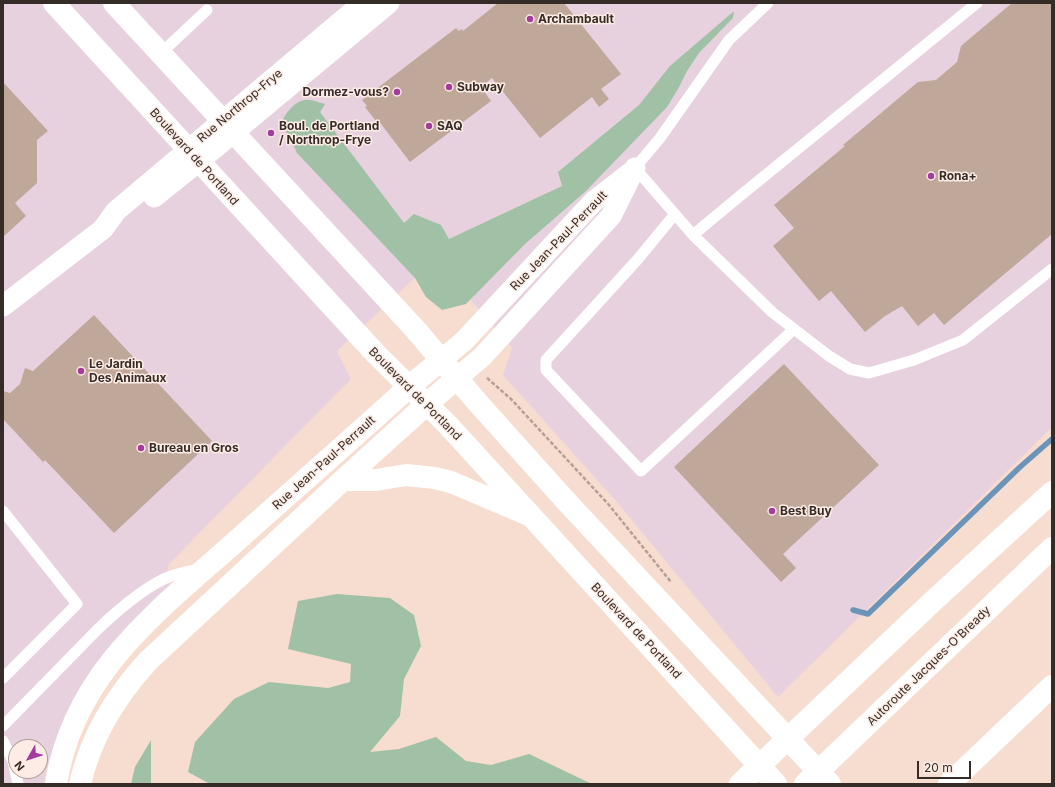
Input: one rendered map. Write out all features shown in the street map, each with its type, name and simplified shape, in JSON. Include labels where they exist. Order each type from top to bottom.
[{"type":"main road","name":"Boulevard de Portland","points":[[54,3],[360,338],[447,424],[776,784]]},
{"type":"main road","points":[[114,3],[415,329],[571,507],[830,784]]},
{"type":"main road","name":"Rue Jean-Paul-Perrault","points":[[56,784],[63,749],[84,700],[104,670],[138,631],[409,387],[441,360]]},
{"type":"main road","name":"Rue Jean-Paul-Perrault","points":[[80,784],[92,746],[101,726],[120,694],[142,668],[160,649],[343,480],[457,378]]},
{"type":"main road","points":[[343,480],[376,480],[406,476],[435,478],[451,482],[531,516]]},
{"type":"main road","points":[[740,784],[920,613],[1052,492]]},
{"type":"main road","name":"Autoroute Jacques-O'Bready","points":[[805,784],[1052,548]]},
{"type":"main road","points":[[949,784],[1052,686]]},
{"type":"main road","points":[[962,784],[1052,686]]},
{"type":"street","name":"Rue Northrop-Frye","points":[[228,127],[363,3]]},
{"type":"street","name":"Rue Northrop-Frye","points":[[3,306],[103,229],[116,211],[194,155],[389,3]]},
{"type":"street","name":"Rue Jean-Paul-Perrault","points":[[441,360],[464,342],[594,201],[635,168]]},
{"type":"street","name":"Rue Jean-Paul-Perrault","points":[[457,378],[482,357],[611,216],[635,168]]},
{"type":"lane","points":[[768,3],[729,40],[660,138],[635,168],[694,235],[772,312],[850,369],[869,373],[914,360],[963,340],[1052,269]]},
{"type":"lane","points":[[694,235],[977,3]]},
{"type":"lane","points":[[161,53],[207,10]]},
{"type":"lane","points":[[675,214],[638,259],[546,360],[546,370],[641,471],[794,329]]},
{"type":"lane","points":[[3,511],[77,604],[3,678]]},
{"type":"lane","points":[[3,726],[99,628],[123,608],[147,590],[171,576],[210,565]]},
{"type":"lane","points":[[3,742],[14,761],[18,784]]},
{"type":"path","points":[[495,386],[511,399],[609,505],[673,584]]},
{"type":"shaded area","points":[[3,3],[1052,3],[1052,427],[778,697],[617,502],[503,375],[512,348],[467,296],[417,276],[337,351],[351,379],[168,565],[170,592],[96,664],[65,717],[48,765],[48,739],[8,739],[8,779],[45,779],[44,784],[3,784]]},
{"type":"green space","points":[[734,11],[733,18],[699,53],[667,107],[586,191],[525,244],[466,304],[442,310],[426,297],[415,278],[297,153],[288,134],[280,125],[290,109],[301,101],[310,100],[325,104],[320,112],[404,223],[414,214],[441,225],[449,239],[562,186],[558,172],[639,105],[670,66]]},
{"type":"green space","points":[[337,594],[390,598],[414,615],[421,646],[404,679],[400,716],[370,752],[399,749],[436,737],[466,761],[491,765],[529,754],[592,784],[210,784],[188,772],[195,742],[234,699],[269,682],[328,688],[350,682],[351,664],[288,649],[298,601]]},
{"type":"green space","points":[[151,740],[151,784],[131,784],[135,767]]},
{"type":"building","points":[[498,3],[564,3],[621,74],[601,89],[609,99],[599,107],[592,97],[540,138],[492,78],[481,87],[491,101],[410,162],[378,120],[376,121],[365,107],[367,106],[362,100],[456,28],[459,31],[462,29],[463,31]]},
{"type":"building","name":"Rona+","points":[[1012,3],[1052,3],[1052,234],[944,325],[934,313],[918,326],[902,306],[885,316],[865,332],[831,291],[819,301],[773,246],[794,228],[774,205],[845,146],[843,145],[918,82],[936,80],[957,62],[961,46]]},
{"type":"building","points":[[3,82],[48,131],[37,140],[37,183],[15,203],[26,216],[3,237]]},
{"type":"building","points":[[94,315],[212,441],[114,533],[45,460],[43,462],[3,419],[3,391],[10,393],[20,384],[25,368],[33,371]]},
{"type":"building","name":"Best Buy","points":[[784,364],[879,465],[783,554],[796,568],[781,582],[674,467]]},
{"type":"waterway","points":[[853,610],[868,614],[1020,467],[1052,439]]},
{"type":"place","name":"Archambault","points":[[530,19]]},
{"type":"place","name":"Subway","points":[[449,87]]},
{"type":"place","name":"Dormez-vous?","points":[[397,92]]},
{"type":"place","name":"SAQ","points":[[429,126]]},
{"type":"place","name":"Boul. de Portland / Northrop-Frye","points":[[271,133]]},
{"type":"place","name":"Rona+","points":[[931,176]]},
{"type":"place","name":"Le Jardin Des Animaux","points":[[81,371]]},
{"type":"place","name":"Bureau en Gros","points":[[141,448]]},
{"type":"place","name":"Best Buy","points":[[772,511]]}]
